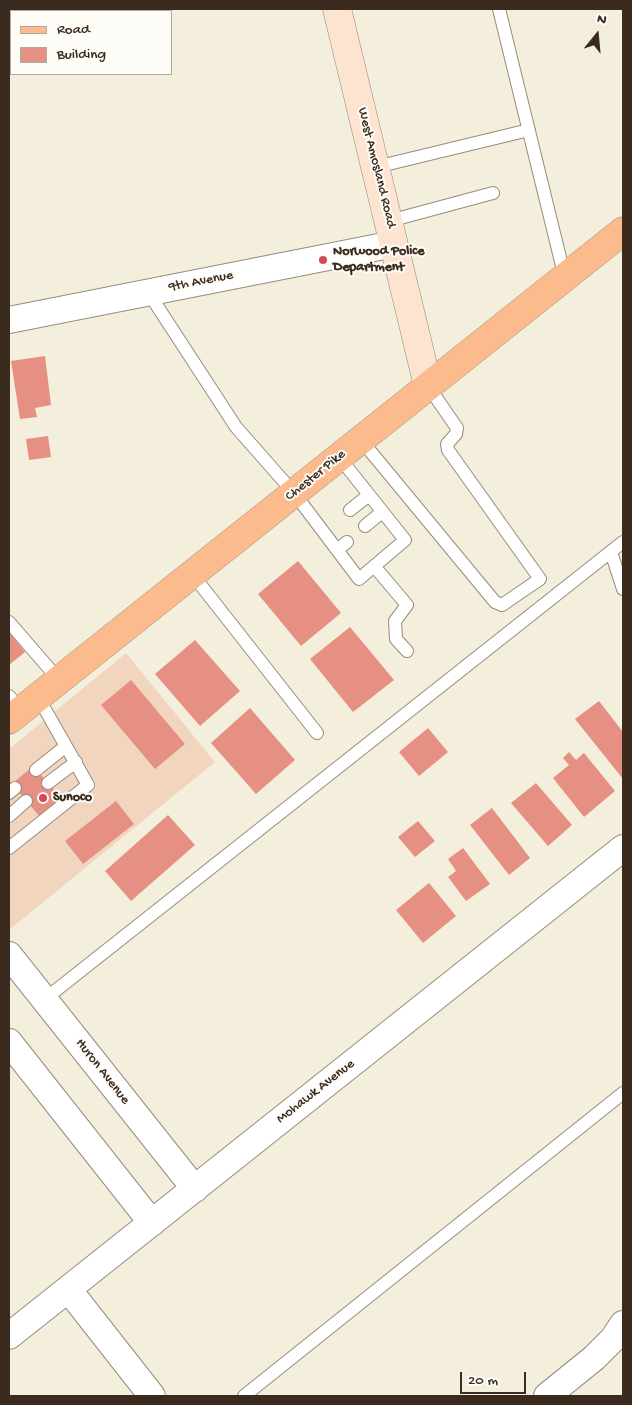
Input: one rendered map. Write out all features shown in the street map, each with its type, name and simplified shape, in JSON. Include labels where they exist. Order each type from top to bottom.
[{"type":"main road","name":"Chester Pike","points":[[27,701],[192,574],[623,231]]},
{"type":"street","name":"West Amosland Road","points":[[337,9],[428,386]]},
{"type":"street","name":"9th Avenue","points":[[9,320],[148,292],[392,233]]},
{"type":"street","name":"Mohawk Avenue","points":[[9,1336],[623,848]]},
{"type":"street","name":"Huron Avenue","points":[[9,954],[195,1189]]},
{"type":"street","points":[[9,1042],[152,1223]]},
{"type":"street","points":[[68,1289],[152,1396]]},
{"type":"street","points":[[547,1396],[594,1358],[613,1339],[623,1324]]},
{"type":"lane","points":[[499,9],[565,278]]},
{"type":"lane","points":[[376,167],[528,130]]},
{"type":"lane","points":[[392,233],[493,193]]},
{"type":"lane","points":[[148,292],[236,427],[294,493],[328,528],[342,546],[359,579],[405,540],[339,457]]},
{"type":"lane","points":[[428,386],[457,428],[456,434],[447,444],[448,450],[554,598]]},
{"type":"lane","points":[[361,440],[495,602],[502,605],[540,579]]},
{"type":"lane","points":[[350,510],[369,495]]},
{"type":"lane","points":[[365,526],[382,512]]},
{"type":"lane","points":[[45,1000],[623,542]]},
{"type":"lane","points":[[611,552],[623,589]]},
{"type":"lane","points":[[374,566],[407,605],[395,621],[396,639],[407,651]]},
{"type":"lane","points":[[192,574],[317,733]]},
{"type":"lane","points":[[9,622],[27,701],[66,746],[88,784],[9,848]]},
{"type":"lane","points":[[36,770],[66,746]]},
{"type":"lane","points":[[48,783],[76,762]]},
{"type":"lane","points":[[9,816],[26,801]]},
{"type":"lane","points":[[244,1396],[623,1093]]},
{"type":"shaded area","points":[[126,653],[215,762],[9,930],[9,749]]},
{"type":"building","points":[[45,356],[51,405],[35,408],[37,417],[20,419],[11,361]]},
{"type":"building","points":[[48,436],[51,457],[29,460],[26,439]]},
{"type":"building","points":[[298,561],[341,613],[301,646],[258,594]]},
{"type":"building","points":[[350,627],[394,680],[353,712],[310,659]]},
{"type":"building","points":[[9,632],[25,652],[9,665]]},
{"type":"building","points":[[195,640],[240,691],[200,726],[155,674]]},
{"type":"building","points":[[131,680],[185,744],[155,769],[101,705]]},
{"type":"building","points":[[599,701],[623,732],[623,779],[575,719]]},
{"type":"building","points":[[250,708],[295,760],[256,794],[211,743]]},
{"type":"building","points":[[428,728],[448,752],[419,776],[399,752]]},
{"type":"building","points":[[569,752],[576,760],[584,753],[615,791],[584,817],[553,778],[569,765],[563,758]]},
{"type":"building","points":[[33,766],[63,800],[41,818],[12,784]]},
{"type":"building","points":[[536,783],[572,825],[548,846],[511,803]]},
{"type":"building","points":[[116,801],[134,824],[83,864],[65,841]]},
{"type":"building","points":[[492,808],[530,858],[509,875],[470,825]]},
{"type":"building","points":[[168,815],[195,845],[131,901],[105,871]]},
{"type":"building","points":[[418,821],[435,841],[415,857],[398,837]]},
{"type":"building","points":[[463,848],[490,884],[466,901],[448,877],[456,871],[448,859]]},
{"type":"building","points":[[429,883],[456,916],[423,943],[396,910]]},
{"type":"place","name":"Norwood Police Department","points":[[323,260]]},
{"type":"place","name":"Sunoco","points":[[43,798]]}]
